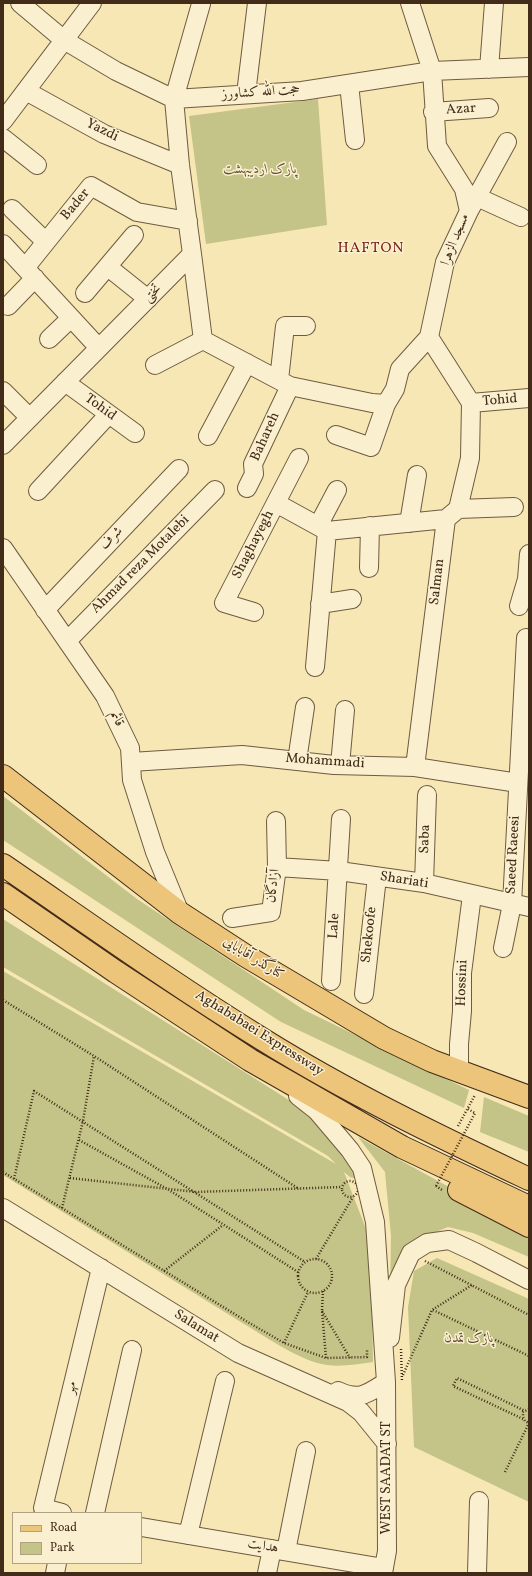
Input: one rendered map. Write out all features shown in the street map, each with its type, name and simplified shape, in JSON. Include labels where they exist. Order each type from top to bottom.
[{"type":"main road","name":"کنارگذر آقابابایی","points":[[3,776],[180,913],[246,956],[384,1038],[459,1072],[529,1097]]},
{"type":"main road","name":"Aghababaei Expressway","points":[[3,865],[129,952],[262,1039],[400,1117],[529,1179]]},
{"type":"main road","name":"Aghababaei Expressway","points":[[3,894],[116,972],[256,1063],[402,1147],[529,1207]]},
{"type":"main road","points":[[310,1067],[454,1134],[529,1163]]},
{"type":"main road","points":[[402,1147],[448,1184],[529,1226]]},
{"type":"street","name":"حجت الله کشاورز","points":[[20,3],[64,40],[116,71],[174,99],[302,91],[432,71],[529,68]]},
{"type":"street","points":[[3,121],[9,104],[26,91],[92,3]]},
{"type":"street","points":[[246,94],[257,3]]},
{"type":"street","points":[[410,3],[432,71]]},
{"type":"street","points":[[489,69],[494,3]]},
{"type":"street","points":[[201,4],[174,99],[180,165],[203,340]]},
{"type":"street","name":"مسجد الزهرا","points":[[429,337],[445,262],[473,204],[437,146],[433,112],[432,71]]},
{"type":"street","points":[[349,84],[355,140]]},
{"type":"street","name":"Yazdi","points":[[26,91],[104,134],[180,165]]},
{"type":"street","name":"Azar","points":[[433,112],[489,108]]},
{"type":"street","points":[[3,138],[37,165]]},
{"type":"street","points":[[507,142],[473,204],[521,217]]},
{"type":"street","name":"Bader","points":[[8,306],[30,273],[46,242],[91,186],[137,212],[188,221]]},
{"type":"street","points":[[12,209],[46,242]]},
{"type":"street","points":[[85,293],[134,235]]},
{"type":"street","points":[[3,244],[99,348]]},
{"type":"street","name":"تختی","points":[[3,445],[192,254]]},
{"type":"street","points":[[108,267],[148,299]]},
{"type":"street","points":[[49,339],[71,318]]},
{"type":"street","name":"Bahareh","points":[[247,488],[254,474],[253,464],[284,383],[285,326],[306,326]]},
{"type":"street","points":[[336,435],[370,447],[386,404],[395,390],[400,369],[429,337],[471,403]]},
{"type":"street","points":[[203,340],[284,383],[372,403],[386,404]]},
{"type":"street","points":[[155,365],[203,340]]},
{"type":"street","points":[[208,436],[247,363]]},
{"type":"street","name":"Tohid","points":[[65,382],[135,433]]},
{"type":"street","points":[[3,391],[30,418]]},
{"type":"street","name":"Tohid","points":[[471,403],[529,398]]},
{"type":"street","name":"Salman","points":[[415,767],[452,514],[470,458],[471,403]]},
{"type":"street","points":[[38,492],[109,414]]},
{"type":"street","name":"Shaghayegh","points":[[254,612],[224,603],[299,458]]},
{"type":"street","name":"شرف","points":[[45,610],[179,469]]},
{"type":"street","points":[[409,523],[417,475]]},
{"type":"street","name":"Ahmad reza Motalebi","points":[[68,640],[215,490]]},
{"type":"street","points":[[315,667],[320,604],[322,528],[337,490]]},
{"type":"street","points":[[276,503],[322,528],[409,523],[452,514],[514,507]]},
{"type":"street","points":[[369,568],[370,526]]},
{"type":"street","name":"قائم","points":[[3,548],[45,610],[68,640],[105,696],[130,748],[132,780],[153,845],[180,913]]},
{"type":"street","points":[[519,606],[528,579],[529,554]]},
{"type":"street","points":[[320,604],[352,599]]},
{"type":"street","name":"Saeed Raeesi","points":[[503,948],[520,906],[518,784],[525,749],[526,638]]},
{"type":"street","points":[[297,761],[305,707]]},
{"type":"street","points":[[340,765],[345,710]]},
{"type":"street","name":"Mohammadi","points":[[131,762],[242,755],[340,765],[415,767],[518,784]]},
{"type":"street","name":"Saba","points":[[424,883],[428,795]]},
{"type":"street","name":"Lale","points":[[331,981],[339,871],[341,819]]},
{"type":"street","name":"آزادگان","points":[[232,918],[270,912],[277,867],[276,821]]},
{"type":"street","name":"Shariati","points":[[277,867],[339,871],[424,883],[520,906]]},
{"type":"street","name":"Shekoofe","points":[[364,994],[377,876]]},
{"type":"street","name":"Hossini","points":[[459,1072],[458,1044],[462,1011],[462,973],[472,895]]},
{"type":"street","points":[[256,1063],[317,1111],[350,1150],[362,1168],[375,1222],[394,1383]]},
{"type":"street","name":"Salamat","points":[[3,1208],[240,1348],[350,1397],[365,1395],[394,1383]]},
{"type":"street","name":"Salamat","points":[[3,1208],[238,1353],[348,1402],[360,1412],[387,1444]]},
{"type":"street","points":[[394,1383],[396,1285],[411,1253],[427,1243],[449,1240],[529,1280]]},
{"type":"street","name":"مهر","points":[[58,1512],[43,1508],[101,1268]]},
{"type":"street","points":[[95,1512],[132,1350]]},
{"type":"street","points":[[188,1535],[225,1380]]},
{"type":"street","name":"WEST SAADAT ST","points":[[384,1570],[386,1551],[387,1444],[394,1383]]},
{"type":"street","points":[[267,1573],[279,1550],[306,1451]]},
{"type":"street","points":[[477,1573],[479,1501]]},
{"type":"street","name":"هدایت","points":[[142,1527],[279,1550],[384,1570]]},
{"type":"path","points":[[3,1000],[94,1056],[299,1189]]},
{"type":"path","points":[[62,1208],[83,1121],[94,1056]]},
{"type":"path","points":[[454,1134],[482,1080]]},
{"type":"path","points":[[14,1179],[34,1090],[305,1262]]},
{"type":"path","points":[[444,1191],[436,1186],[475,1113],[468,1109]]},
{"type":"path","points":[[79,1140],[169,1190],[298,1272]]},
{"type":"path","points":[[3,1172],[284,1343],[326,1358],[351,1359],[367,1357]]},
{"type":"path","points":[[70,1178],[196,1192],[342,1187]]},
{"type":"path","points":[[316,1259],[353,1196]]},
{"type":"path","points":[[164,1271],[224,1225]]},
{"type":"path","points":[[411,1253],[529,1315]]},
{"type":"path","points":[[316,1259],[326,1263],[332,1272],[331,1283],[323,1291],[313,1294],[308,1292],[299,1284],[298,1272],[305,1262],[316,1259]]},
{"type":"path","points":[[394,1383],[403,1376],[432,1310],[472,1285]]},
{"type":"path","points":[[323,1291],[322,1310],[326,1358]]},
{"type":"path","points":[[284,1343],[308,1292]]},
{"type":"path","points":[[322,1310],[351,1359]]},
{"type":"path","points":[[432,1310],[529,1356]]},
{"type":"path","points":[[400,1342],[403,1376]]},
{"type":"path","points":[[505,1472],[529,1423],[453,1386],[457,1378],[525,1411]]},
{"type":"path","points":[[523,1419],[523,1414],[529,1409]]},
{"type":"green space","name":"پارک اردیبهشت","points":[[318,99],[327,225],[206,244],[189,116]]},
{"type":"green space","points":[[3,796],[137,899],[304,1010],[469,1090],[464,1108],[281,1022],[3,840]]},
{"type":"green space","points":[[3,919],[303,1109],[348,1160],[360,1180],[350,1177],[344,1172],[371,1242],[373,1362],[333,1366],[317,1363],[295,1354],[3,1175],[3,971],[336,1164],[328,1156],[3,967]]},
{"type":"green space","points":[[484,1097],[529,1116],[529,1152],[480,1132]]},
{"type":"green space","points":[[358,1137],[529,1231],[529,1257],[473,1233],[448,1227],[419,1239],[390,1299],[391,1236],[385,1172]]},
{"type":"green space","name":"پارک تمدن","points":[[437,1258],[529,1299],[529,1502],[414,1447],[408,1307],[414,1271]]},
{"type":"district","name":"HAFTON","points":[[371,249]]}]
